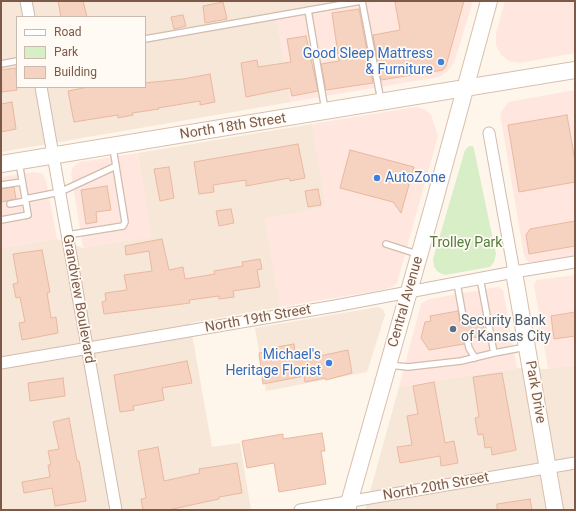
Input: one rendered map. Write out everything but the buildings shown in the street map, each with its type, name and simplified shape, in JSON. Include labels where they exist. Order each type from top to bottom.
[{"type":"main road","name":"Central Avenue","points":[[348,506],[420,255],[489,1]]},
{"type":"main road","name":"North 18th Street","points":[[1,164],[465,90],[575,70]]},
{"type":"main road","name":"Park Drive","points":[[514,272],[555,510]]},
{"type":"street","points":[[26,1],[29,16]]},
{"type":"street","name":"Grandview Boulevard","points":[[41,88],[116,510]]},
{"type":"street","name":"Park Drive","points":[[489,133],[514,272]]},
{"type":"street","name":"North 19th Street","points":[[1,363],[575,262]]},
{"type":"street","name":"North 20th Street","points":[[300,510],[348,506],[575,463]]},
{"type":"lane","points":[[146,39],[361,1],[382,103]]},
{"type":"lane","points":[[308,10],[326,112]]},
{"type":"lane","points":[[1,64],[16,61]]},
{"type":"lane","points":[[67,235],[123,226],[125,222],[112,146]]},
{"type":"lane","points":[[1,220],[28,215],[19,162]]},
{"type":"lane","points":[[10,204],[60,192],[116,166]]},
{"type":"lane","points":[[1,186],[22,182]]},
{"type":"lane","points":[[386,244],[420,255]]},
{"type":"lane","points":[[480,278],[494,352]]},
{"type":"lane","points":[[457,283],[464,322]]},
{"type":"lane","points":[[467,339],[469,348],[475,358]]},
{"type":"lane","points":[[388,365],[408,367],[475,358],[494,352],[527,347]]},
{"type":"shaded area","points":[[1,1],[387,1],[277,20],[291,102],[1,152]]},
{"type":"shaded area","points":[[387,1],[473,1],[454,63],[447,72],[439,77],[291,102],[277,20]]},
{"type":"shaded area","points":[[505,1],[575,1],[575,53],[520,63],[509,61],[501,55],[496,45],[496,33]]},
{"type":"shaded area","points":[[575,90],[575,257],[533,264],[527,261],[524,255],[500,114],[508,102]]},
{"type":"shaded area","points":[[415,107],[424,109],[431,115],[438,136],[397,283],[392,287],[382,290],[280,307],[265,219],[326,207],[312,124]]},
{"type":"shaded area","points":[[312,124],[326,207],[265,219],[280,307],[190,323],[212,447],[240,443],[251,510],[1,510],[1,248],[57,239],[83,248],[151,237],[138,153]]},
{"type":"shaded area","points":[[138,153],[152,237],[83,248],[71,173],[73,167],[80,162]]},
{"type":"shaded area","points":[[35,172],[43,174],[46,180],[57,239],[1,248],[1,177]]},
{"type":"shaded area","points":[[575,275],[575,365],[548,369],[534,285],[537,280]]},
{"type":"shaded area","points":[[498,287],[503,290],[517,368],[399,387],[421,304],[429,299]]},
{"type":"shaded area","points":[[378,307],[383,309],[385,315],[367,372],[266,391],[255,328]]},
{"type":"shaded area","points":[[575,365],[575,510],[365,510],[399,387],[517,368],[548,369]]},
{"type":"green space","name":"Trolley Park","points":[[469,146],[473,146],[474,149],[496,254],[494,262],[490,267],[445,275],[438,272],[434,267],[433,259],[465,150]]},
{"type":"place","name":"Good Sleep Mattress & Furniture","points":[[441,62]]},
{"type":"place","name":"AutoZone","points":[[377,178]]},
{"type":"place","name":"Security Bank of Kansas City","points":[[453,329]]},
{"type":"place","name":"Michael's Heritage Florist","points":[[329,363]]}]
